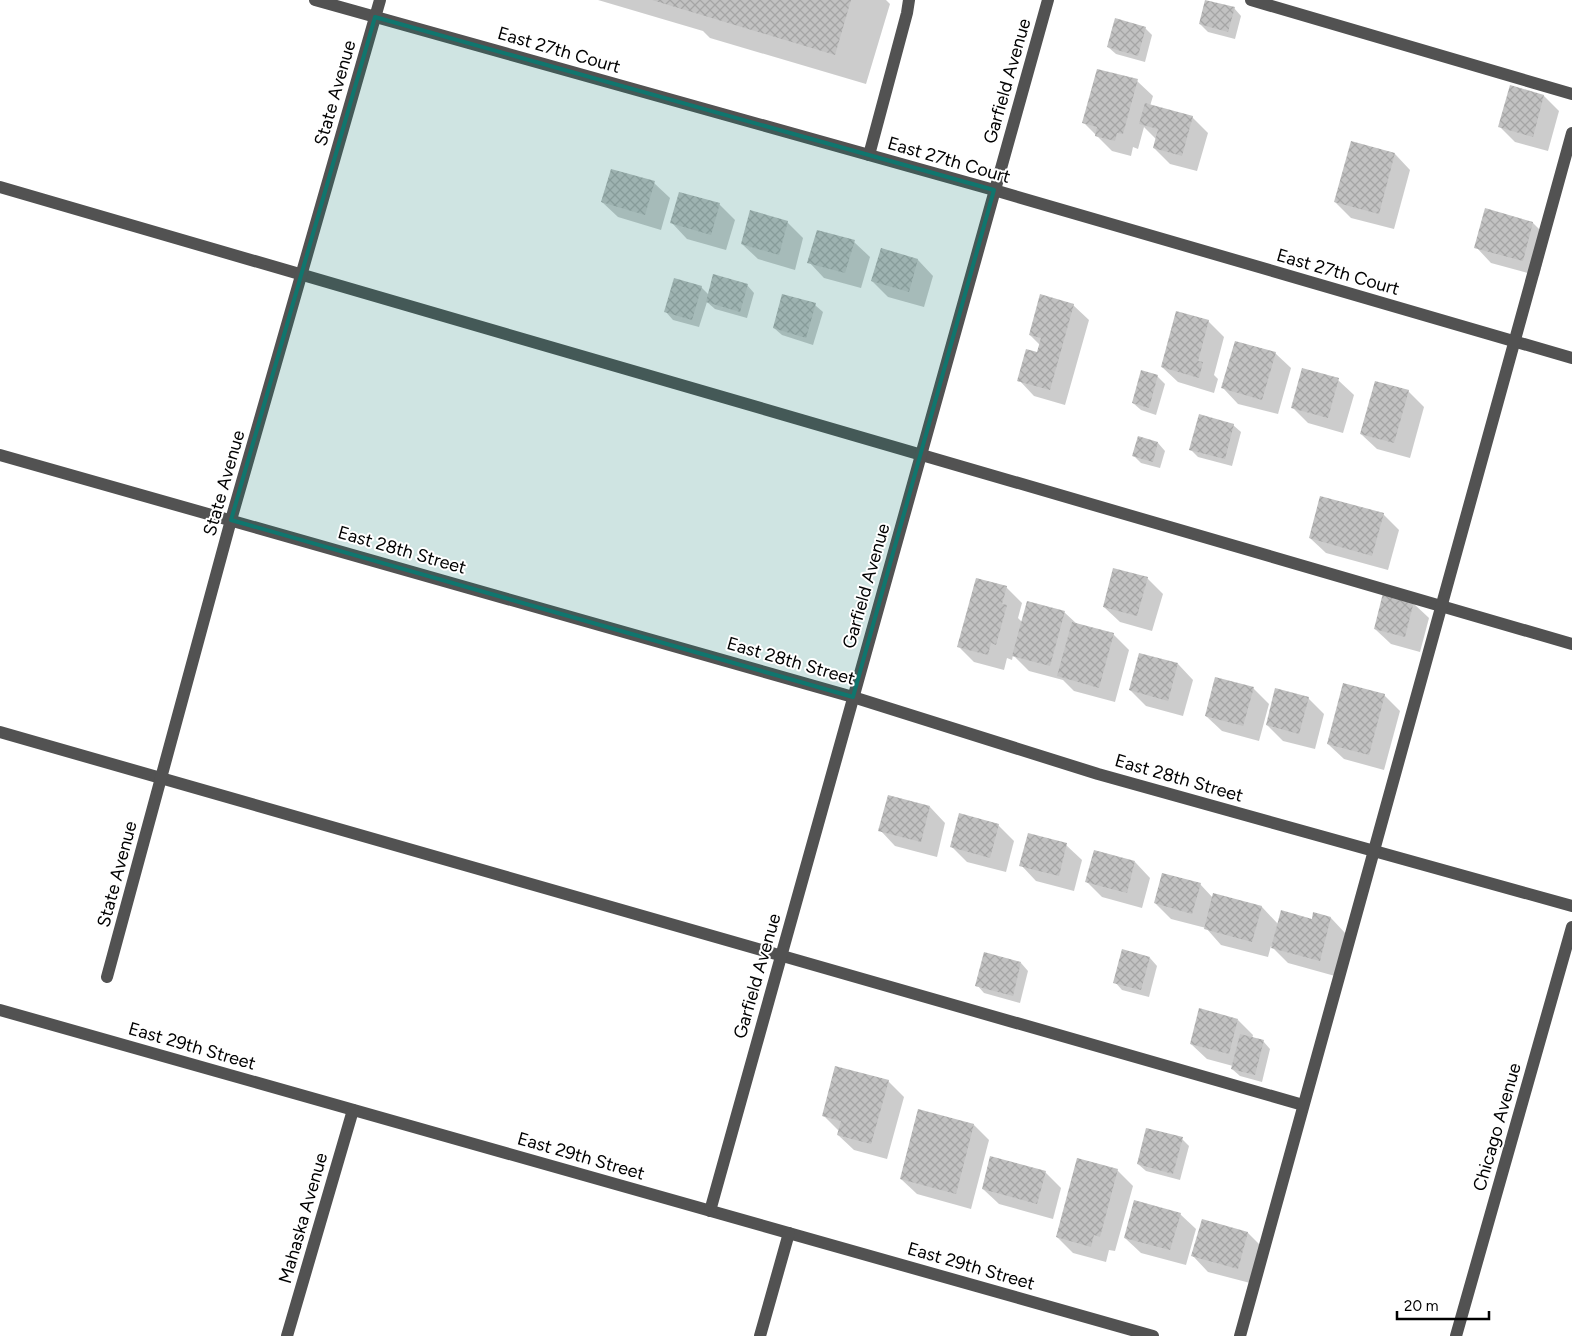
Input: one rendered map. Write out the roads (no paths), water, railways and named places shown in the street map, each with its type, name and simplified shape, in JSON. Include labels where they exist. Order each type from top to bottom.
[{"type":"street","name":"East 27th Court","points":[[315,0],[994,190],[1572,358]]},
{"type":"street","name":"State Avenue","points":[[107,977],[231,520],[380,0]]},
{"type":"street","points":[[869,155],[909,0]]},
{"type":"street","name":"Garfield Avenue","points":[[710,1211],[1048,0]]},
{"type":"street","points":[[1251,0],[1572,94]]},
{"type":"street","points":[[1240,1336],[1572,133]]},
{"type":"street","points":[[0,187],[1572,644]]},
{"type":"street","name":"East 28th Street","points":[[0,455],[853,697],[1098,774],[1572,906]]},
{"type":"street","points":[[0,732],[1303,1105]]},
{"type":"street","name":"Chicago Avenue","points":[[1456,1336],[1572,927]]},
{"type":"street","name":"East 29th Street","points":[[0,1010],[1153,1336]]},
{"type":"street","name":"Mahaska Avenue","points":[[287,1336],[353,1110]]},
{"type":"street","points":[[760,1336],[789,1233]]}]
